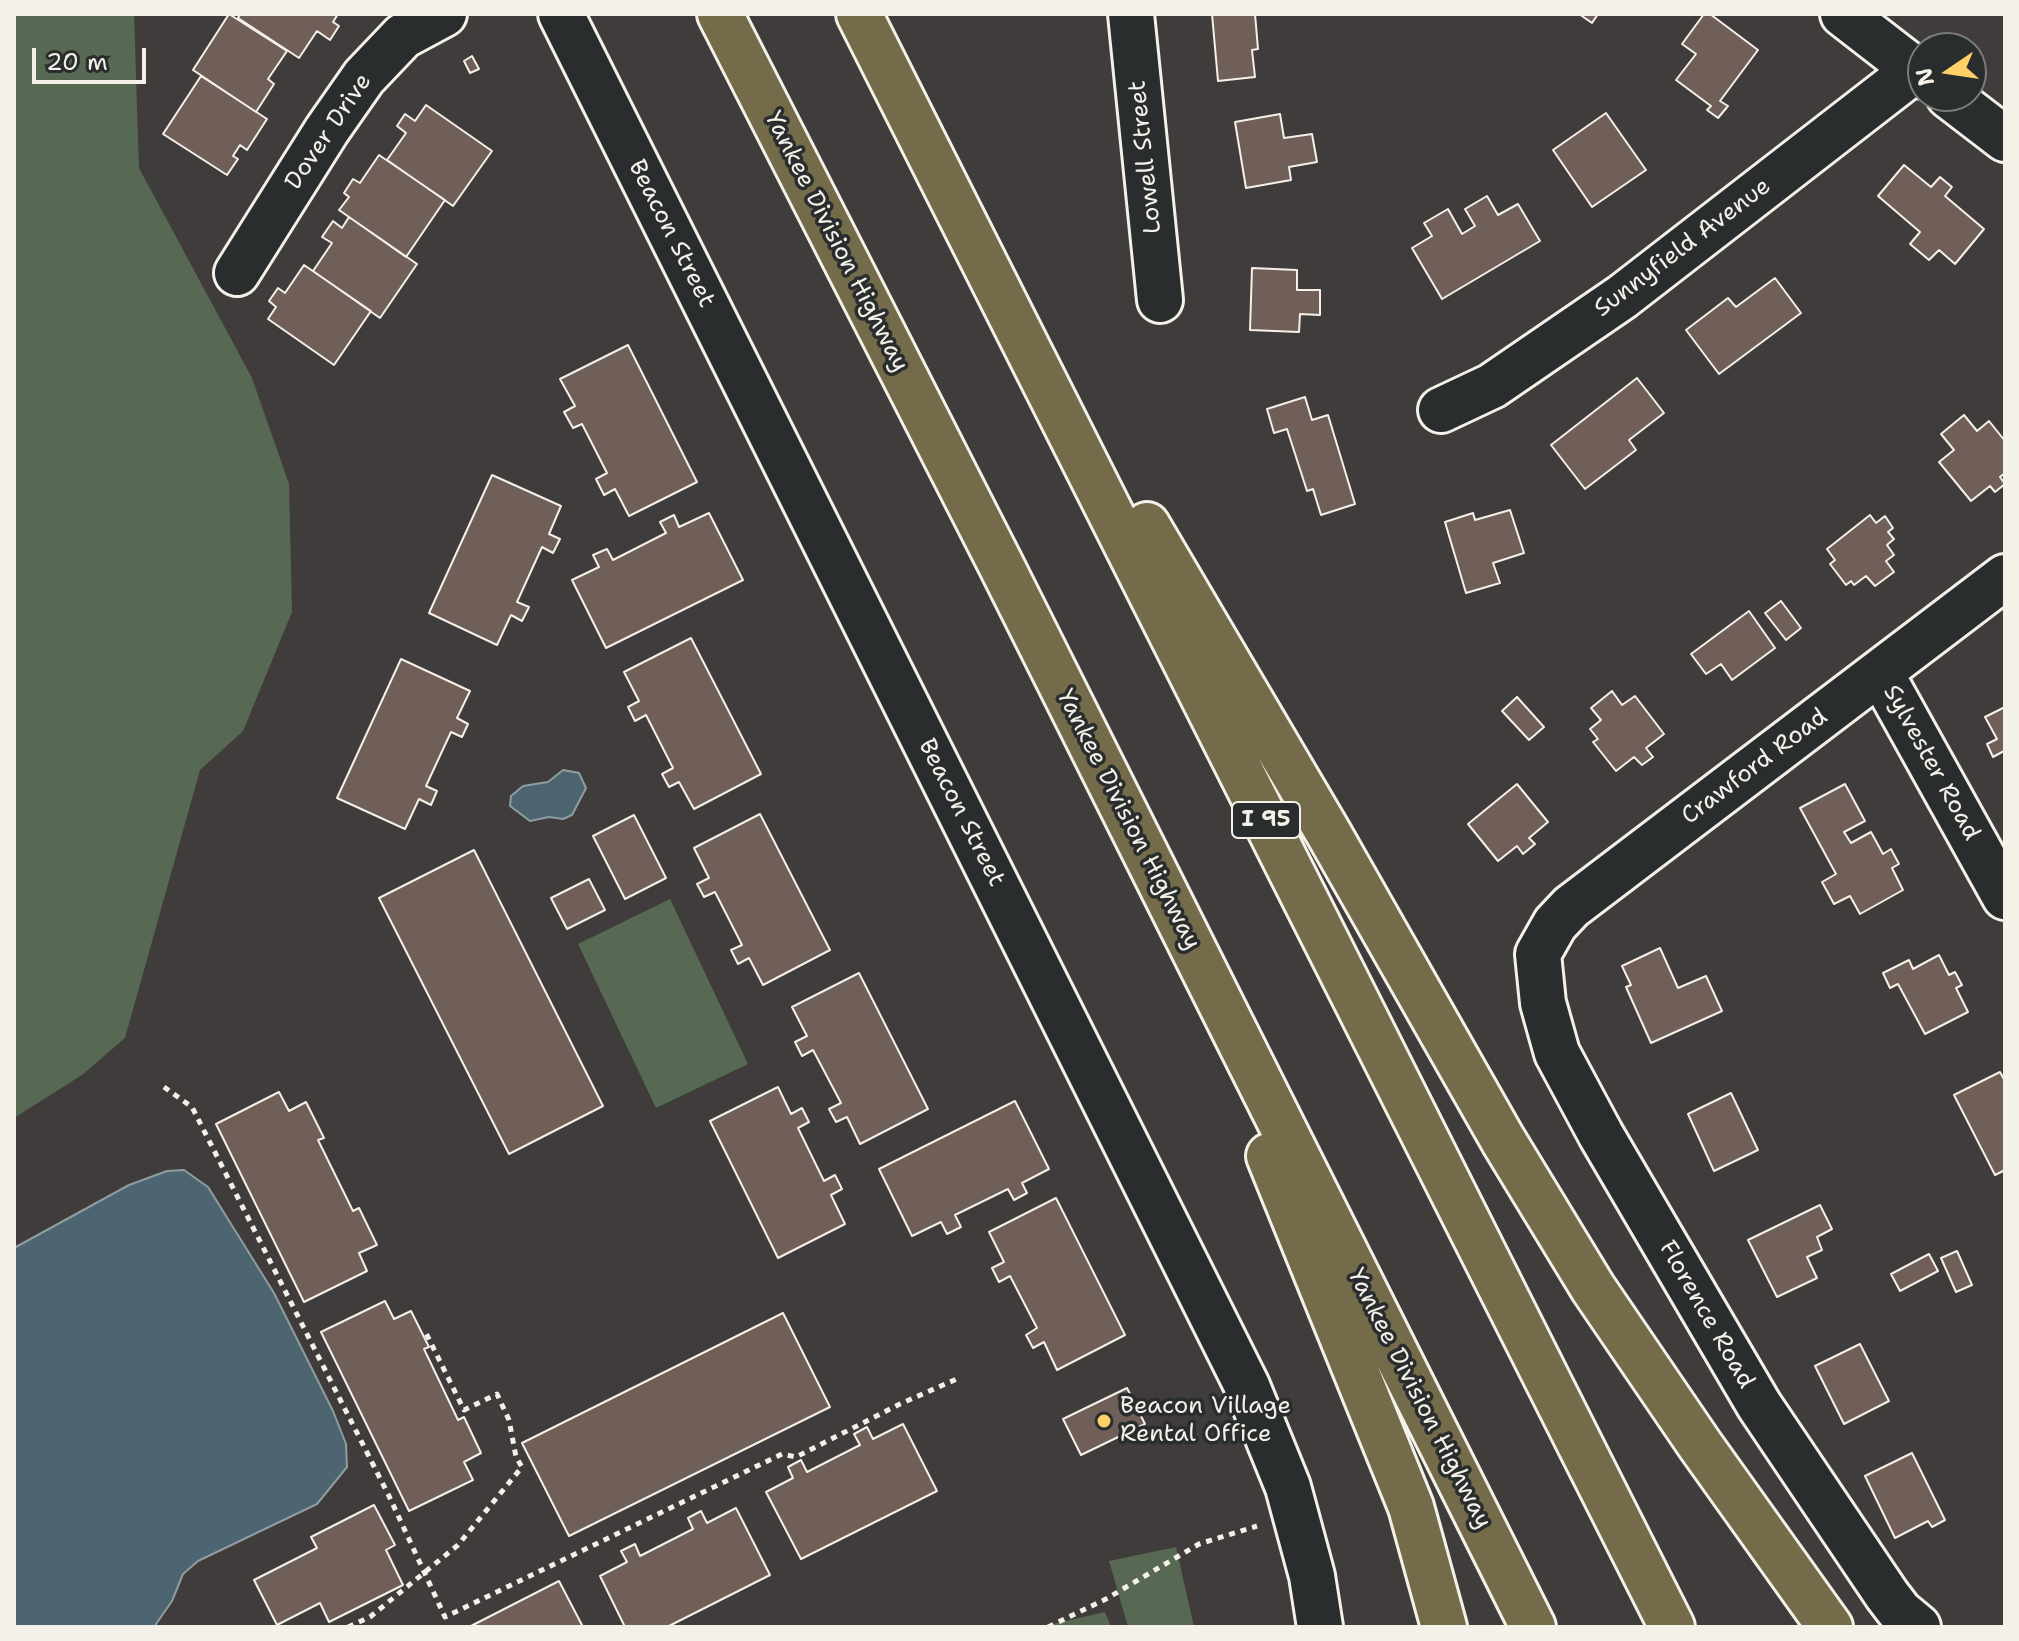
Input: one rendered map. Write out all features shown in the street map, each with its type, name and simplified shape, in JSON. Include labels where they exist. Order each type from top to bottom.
[{"type":"highway","name":"Yankee Division Highway","points":[[720,14],[1533,1627]]},
{"type":"highway","name":"I 95","points":[[859,14],[1672,1627]]},
{"type":"highway","points":[[940,175],[1329,834],[1503,1140],[1593,1288],[1830,1627]]},
{"type":"highway","points":[[1174,912],[1301,1240],[1411,1507],[1444,1627]]},
{"type":"street","name":"Dover Drive","points":[[237,273],[364,77],[403,36],[444,14]]},
{"type":"street","name":"Beacon Street","points":[[561,14],[1247,1386],[1297,1515],[1312,1576],[1320,1627]]},
{"type":"street","name":"Lowell Street","points":[[1131,14],[1160,300]]},
{"type":"street","points":[[1843,14],[1907,64]]},
{"type":"street","name":"Sunnyfield Avenue","points":[[1441,410],[1492,386],[1622,297],[1907,82]]},
{"type":"street","points":[[1970,112],[2005,139]]},
{"type":"street","name":"Crawford Road","points":[[1540,979],[1538,954],[1555,924],[1571,907],[2005,577]]},
{"type":"street","name":"Sylvester Road","points":[[1880,672],[2005,897]]},
{"type":"street","name":"Florence Road","points":[[1540,979],[1543,1003],[1557,1053],[1648,1216],[1759,1405],[1887,1595],[1900,1612],[1918,1627]]},
{"type":"path","points":[[164,1087],[192,1107],[425,1571],[445,1617],[768,1460],[782,1454],[796,1457],[959,1378]]},
{"type":"path","points":[[348,1627],[370,1617],[458,1545],[522,1467],[516,1457],[509,1420],[497,1394],[464,1410],[425,1331]]},
{"type":"path","points":[[1048,1627],[1106,1599],[1199,1544],[1297,1515]]},
{"type":"green space","points":[[14,14],[134,14],[139,168],[252,378],[289,484],[292,612],[243,731],[200,770],[125,1038],[82,1075],[14,1118]]},
{"type":"green space","points":[[670,899],[748,1064],[656,1108],[578,944]]},
{"type":"green space","points":[[1176,1547],[1194,1627],[1128,1627],[1109,1561]]},
{"type":"green space","points":[[1105,1612],[1111,1627],[1040,1627]]},
{"type":"water","points":[[563,770],[579,773],[586,788],[572,815],[563,819],[549,817],[530,821],[510,806],[511,796],[523,786],[548,782]]},
{"type":"water","points":[[184,1170],[208,1187],[274,1293],[333,1411],[346,1444],[347,1467],[317,1504],[198,1561],[183,1574],[172,1601],[154,1627],[14,1627],[14,1248],[129,1185],[167,1171]]},
{"type":"building","points":[[229,14],[287,51],[268,79],[274,84],[256,112],[193,70]]},
{"type":"building","points":[[240,14],[338,14],[333,22],[339,26],[330,40],[317,31],[299,58],[238,18]]},
{"type":"building","points":[[1212,14],[1255,14],[1258,49],[1252,50],[1255,77],[1218,81]]},
{"type":"building","points":[[1579,14],[1598,14],[1592,23]]},
{"type":"building","points":[[1704,14],[1710,14],[1758,50],[1720,101],[1728,106],[1718,118],[1707,110],[1711,106],[1676,80],[1696,54],[1682,44]]},
{"type":"building","points":[[472,56],[479,69],[470,73],[464,61]]},
{"type":"building","points":[[201,76],[267,119],[247,150],[240,145],[233,156],[238,159],[227,175],[163,134]]},
{"type":"building","points":[[426,105],[492,151],[453,206],[387,160],[406,133],[397,126],[405,114],[415,121]]},
{"type":"building","points":[[1606,113],[1646,170],[1592,207],[1553,150]]},
{"type":"building","points":[[1280,114],[1284,138],[1312,134],[1317,162],[1289,167],[1291,180],[1246,188],[1235,122]]},
{"type":"building","points":[[379,155],[445,200],[406,257],[339,210],[349,197],[344,193],[353,179],[360,183]]},
{"type":"building","points":[[1904,165],[1931,187],[1940,177],[1952,187],[1945,196],[1984,229],[1955,264],[1939,250],[1929,260],[1910,244],[1920,232],[1878,196]]},
{"type":"building","points":[[1487,196],[1498,215],[1518,204],[1540,241],[1442,299],[1412,248],[1432,236],[1424,223],[1448,209],[1462,234],[1475,226],[1465,209]]},
{"type":"building","points":[[349,217],[417,264],[380,318],[313,271],[332,243],[322,237],[333,221],[342,228]]},
{"type":"building","points":[[304,265],[371,311],[334,365],[268,319],[276,307],[269,301],[278,288],[285,293]]},
{"type":"building","points":[[1252,268],[1297,270],[1297,290],[1320,290],[1320,315],[1300,314],[1299,332],[1250,330]]},
{"type":"building","points":[[1775,278],[1801,313],[1719,374],[1686,330],[1728,298],[1736,307]]},
{"type":"building","points":[[628,345],[697,482],[629,516],[615,489],[604,495],[596,479],[607,473],[582,424],[573,428],[564,412],[575,406],[560,379]]},
{"type":"building","points":[[1637,378],[1664,413],[1629,440],[1636,450],[1585,489],[1551,445]]},
{"type":"building","points":[[1305,397],[1312,420],[1328,415],[1355,504],[1321,515],[1313,489],[1307,491],[1287,429],[1274,433],[1267,409]]},
{"type":"building","points":[[1964,415],[1977,431],[1989,421],[2005,441],[2005,473],[2000,477],[2005,484],[1995,492],[1990,486],[1971,501],[1939,462],[1954,450],[1941,434]]},
{"type":"building","points":[[492,475],[561,506],[549,534],[560,539],[553,553],[542,547],[517,602],[529,607],[522,621],[511,615],[497,645],[429,613]]},
{"type":"building","points":[[1510,510],[1524,553],[1493,563],[1500,583],[1466,593],[1445,522],[1473,513],[1475,520]]},
{"type":"building","points":[[709,513],[743,580],[606,648],[572,580],[599,567],[593,555],[607,549],[613,560],[666,533],[660,522],[674,515],[679,527]]},
{"type":"building","points":[[1870,515],[1876,523],[1885,516],[1893,528],[1888,532],[1894,539],[1887,545],[1894,555],[1886,561],[1894,572],[1875,586],[1866,576],[1854,585],[1851,581],[1846,585],[1830,564],[1835,560],[1827,549]]},
{"type":"building","points":[[1781,601],[1801,628],[1786,640],[1765,613]]},
{"type":"building","points":[[1749,611],[1775,648],[1732,680],[1721,664],[1706,674],[1691,654]]},
{"type":"building","points":[[691,638],[761,774],[694,809],[679,782],[669,787],[662,774],[673,768],[646,715],[635,721],[628,707],[639,701],[624,672]]},
{"type":"building","points":[[401,659],[470,691],[457,718],[468,724],[462,737],[451,732],[426,786],[437,791],[431,805],[419,799],[405,829],[337,798]]},
{"type":"building","points":[[1612,691],[1622,705],[1635,696],[1664,734],[1646,748],[1653,757],[1642,765],[1634,757],[1616,771],[1593,742],[1598,739],[1590,729],[1601,720],[1591,708]]},
{"type":"building","points":[[1517,697],[1544,727],[1529,740],[1502,711]]},
{"type":"building","points":[[2005,707],[2005,754],[2004,751],[1993,757],[1987,744],[1997,739],[1985,717]]},
{"type":"building","points":[[1517,784],[1548,822],[1529,838],[1535,844],[1523,854],[1517,846],[1498,861],[1468,824]]},
{"type":"building","points":[[1845,784],[1865,821],[1844,832],[1851,843],[1871,832],[1883,854],[1891,849],[1899,864],[1892,868],[1903,890],[1860,914],[1850,896],[1834,904],[1822,882],[1836,874],[1800,808]]},
{"type":"building","points":[[760,814],[830,950],[763,985],[749,958],[738,964],[731,950],[742,945],[715,892],[704,897],[697,884],[709,878],[694,848]]},
{"type":"building","points":[[634,815],[666,878],[625,899],[593,836]]},
{"type":"building","points":[[474,850],[603,1106],[509,1154],[379,898]]},
{"type":"building","points":[[589,879],[605,910],[567,929],[551,898]]},
{"type":"building","points":[[1660,948],[1678,988],[1706,976],[1722,1011],[1651,1043],[1626,987],[1631,985],[1622,966]]},
{"type":"building","points":[[1939,955],[1949,975],[1955,972],[1962,985],[1956,988],[1968,1012],[1925,1034],[1898,984],[1890,988],[1883,973],[1909,960],[1913,969]]},
{"type":"building","points":[[859,973],[928,1109],[860,1144],[847,1117],[836,1122],[829,1109],[841,1103],[813,1050],[802,1056],[795,1042],[807,1036],[792,1007]]},
{"type":"building","points":[[2000,1072],[2005,1081],[2005,1170],[1995,1175],[1954,1095]]},
{"type":"building","points":[[778,1087],[791,1114],[802,1108],[809,1122],[798,1128],[824,1181],[835,1175],[842,1189],[831,1195],[845,1224],[778,1258],[710,1121]]},
{"type":"building","points":[[279,1092],[289,1111],[306,1102],[324,1138],[318,1140],[353,1211],[359,1208],[377,1245],[359,1253],[367,1271],[304,1302],[216,1124]]},
{"type":"building","points":[[1731,1093],[1758,1150],[1714,1171],[1688,1114]]},
{"type":"building","points":[[1015,1101],[1049,1169],[1022,1183],[1027,1193],[1014,1200],[1008,1189],[955,1215],[961,1227],[947,1234],[941,1222],[912,1236],[879,1169]]},
{"type":"building","points":[[1056,1198],[1125,1335],[1057,1370],[1044,1342],[1033,1348],[1026,1335],[1037,1328],[1010,1276],[999,1282],[992,1268],[1004,1262],[989,1232]]},
{"type":"building","points":[[1820,1205],[1832,1229],[1817,1237],[1822,1250],[1807,1257],[1817,1278],[1777,1297],[1748,1240]]},
{"type":"building","points":[[1957,1251],[1972,1285],[1956,1292],[1941,1258]]},
{"type":"building","points":[[1929,1254],[1938,1271],[1900,1291],[1891,1274]]},
{"type":"building","points":[[385,1301],[394,1319],[411,1311],[429,1347],[424,1349],[458,1420],[464,1417],[481,1453],[464,1462],[473,1480],[409,1511],[321,1332]]},
{"type":"building","points":[[783,1313],[830,1407],[569,1536],[522,1443]]},
{"type":"building","points":[[1860,1344],[1889,1401],[1844,1424],[1815,1366]]},
{"type":"building","name":"Beacon Village Rental Office","points":[[1127,1388],[1145,1424],[1081,1455],[1063,1419]]},
{"type":"building","points":[[903,1424],[937,1491],[801,1559],[766,1492],[793,1478],[788,1467],[801,1460],[807,1472],[860,1445],[854,1434],[867,1427],[873,1439]]},
{"type":"building","points":[[1912,1453],[1945,1520],[1932,1527],[1928,1521],[1895,1538],[1865,1476]]},
{"type":"building","points":[[374,1505],[395,1545],[386,1550],[403,1585],[329,1622],[320,1603],[277,1625],[254,1580],[317,1548],[311,1537]]},
{"type":"building","points":[[736,1508],[770,1575],[667,1627],[625,1627],[600,1576],[627,1562],[621,1551],[635,1544],[640,1556],[693,1529],[688,1518],[701,1511],[707,1523]]},
{"type":"building","points":[[559,1581],[583,1627],[469,1627]]},
{"type":"place","name":"Beacon Village Rental Office","points":[[1104,1421]]}]
